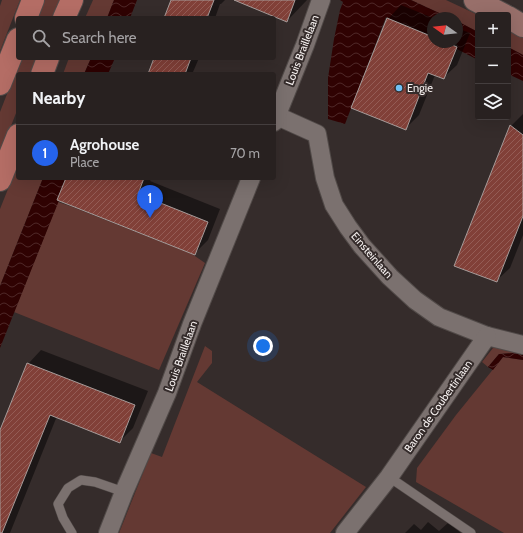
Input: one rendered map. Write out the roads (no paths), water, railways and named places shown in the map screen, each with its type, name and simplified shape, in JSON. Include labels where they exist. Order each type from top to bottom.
[{"type":"main road","points":[[27,16],[33,0]]},
{"type":"main road","points":[[65,16],[72,0]]},
{"type":"main road","points":[[0,84],[16,44]]},
{"type":"main road","points":[[43,72],[47,60]]},
{"type":"main road","points":[[0,180],[16,140]]},
{"type":"street","name":"Louis Braillelaan","points":[[276,117],[305,45],[321,0]]},
{"type":"street","points":[[475,0],[504,11],[523,26]]},
{"type":"street","name":"Einsteinlaan","points":[[276,119],[317,134],[325,178],[334,205],[362,246],[390,277],[415,300],[439,317],[487,336],[523,345]]},
{"type":"street","name":"Louis Braillelaan","points":[[108,533],[124,492],[167,394],[192,324],[250,180]]},
{"type":"street","name":"Baron de Coubertinlaan","points":[[345,533],[389,477],[487,336]]},
{"type":"lane","points":[[389,477],[471,533]]},
{"type":"lane","points":[[72,533],[63,518],[58,504],[68,488],[81,480],[95,482],[124,492]]},
{"type":"water","points":[[114,0],[137,0],[131,16],[108,16]]},
{"type":"water","points":[[340,0],[411,0],[437,12],[427,12],[427,34],[386,17],[345,124],[328,119],[328,78],[334,39],[343,2]]},
{"type":"water","points":[[463,24],[475,30],[475,58],[457,49],[463,48]]},
{"type":"water","points":[[511,49],[523,55],[523,81],[511,75]]},
{"type":"water","points":[[90,60],[114,60],[109,72],[85,72]]},
{"type":"water","points":[[42,180],[67,180],[0,348],[0,286]]},
{"type":"water","points":[[499,354],[523,354],[523,360],[503,357],[493,370],[488,367]]},
{"type":"place","name":"Engie","points":[[399,88]]},
{"type":"place","name":"Agrohouse","points":[[150,218]]}]
